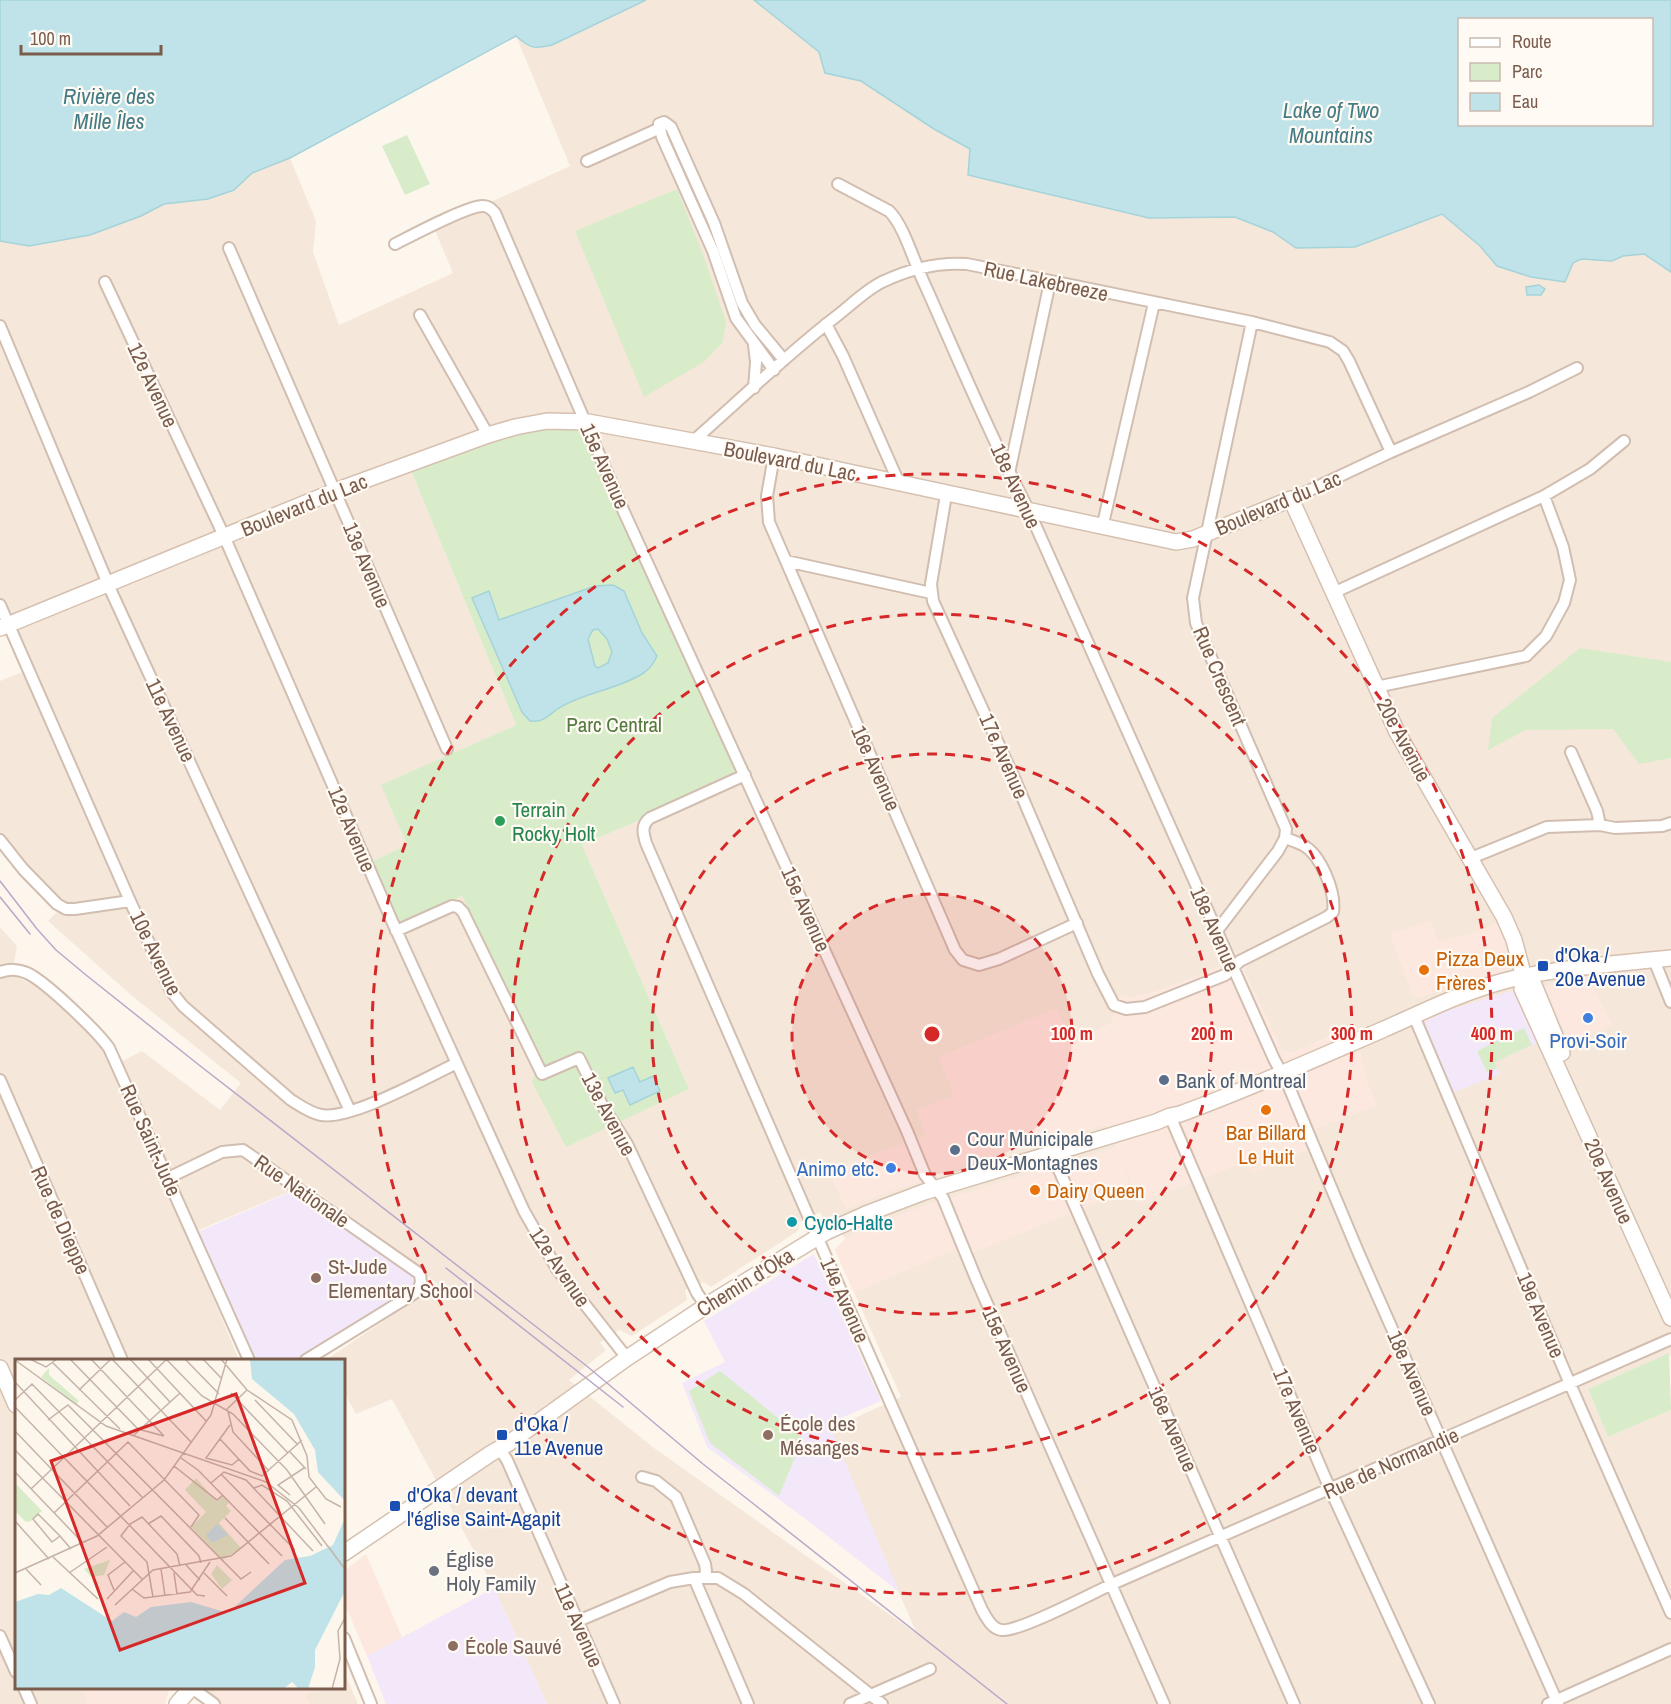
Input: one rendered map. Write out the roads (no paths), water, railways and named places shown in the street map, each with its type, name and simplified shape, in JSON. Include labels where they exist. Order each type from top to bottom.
[{"type":"street","points":[[774,370],[736,318],[713,251],[658,129],[659,124],[664,122],[671,128],[714,223],[742,303],[755,325],[783,360]]},
{"type":"street","points":[[587,161],[658,129]]},
{"type":"street","name":"18e Avenue","points":[[838,184],[889,211],[896,218],[1216,932],[1293,1097],[1554,1703]]},
{"type":"street","name":"15e Avenue","points":[[395,244],[480,205],[488,207],[495,213],[585,422],[925,1175],[943,1198],[1110,1585],[1164,1704]]},
{"type":"street","name":"13e Avenue","points":[[229,248],[447,749]]},
{"type":"street","name":"Rue Lakebreeze","points":[[692,442],[783,360],[882,282],[917,269],[945,263],[967,264],[1252,322],[1330,342],[1343,351],[1391,452]]},
{"type":"street","name":"12e Avenue","points":[[105,282],[224,537],[396,932],[524,1211],[557,1269],[627,1358]]},
{"type":"street","points":[[1009,473],[1050,282]]},
{"type":"street","points":[[1102,528],[1154,303]]},
{"type":"street","points":[[420,315],[488,435]]},
{"type":"street","name":"Rue Crescent","points":[[1252,322],[1193,598],[1196,623],[1280,814],[1286,829],[1285,838]]},
{"type":"street","points":[[826,324],[843,356],[899,483]]},
{"type":"street","name":"11e Avenue","points":[[0,326],[108,585],[350,1111]]},
{"type":"street","points":[[754,344],[756,362],[754,388]]},
{"type":"street","name":"Boulevard du Lac","points":[[4,626],[335,491],[514,427],[547,422],[585,422],[774,456],[946,495],[1176,542],[1193,540],[1291,499],[1391,452],[1529,392],[1577,368]]},
{"type":"street","points":[[1333,592],[1544,496],[1590,469],[1624,441]]},
{"type":"street","name":"16e Avenue","points":[[774,456],[766,496],[769,522],[950,939],[963,960],[979,965],[999,959],[1077,923]]},
{"type":"street","points":[[786,561],[931,593],[946,495]]},
{"type":"street","points":[[1376,687],[1526,656],[1546,636],[1564,603],[1570,580],[1563,547],[1544,496]]},
{"type":"street","name":"20e Avenue","points":[[1291,499],[1407,750],[1508,924],[1524,977],[1522,989],[1671,1318]]},
{"type":"street","name":"17e Avenue","points":[[931,593],[1109,999],[1119,1009],[1145,1007],[1225,975],[1234,968]]},
{"type":"street","name":"10e Avenue","points":[[0,605],[4,626],[171,991],[183,1006],[300,1106],[323,1115],[350,1111],[372,1104],[455,1064]]},
{"type":"street","points":[[1571,752],[1597,812],[1600,825]]},
{"type":"street","name":"14e Avenue","points":[[745,775],[650,818],[644,827],[644,837],[653,863],[982,1610],[991,1624],[1003,1630],[1016,1628],[1110,1585]]},
{"type":"street","points":[[1471,858],[1547,827],[1600,825],[1615,828],[1662,826],[1671,823]]},
{"type":"street","points":[[1216,932],[1278,851],[1285,838],[1304,845],[1316,856],[1333,893],[1334,912],[1240,961],[1234,968]]},
{"type":"street","points":[[0,840],[23,869],[57,904],[66,909],[130,901]]},
{"type":"street","name":"13e Avenue","points":[[396,932],[449,907],[458,907],[463,912],[542,1074],[579,1058],[601,1103],[627,1144],[697,1293],[706,1306]]},
{"type":"street","name":"Chemin d'Oka","points":[[345,1552],[706,1306],[817,1237],[866,1214],[935,1188],[1180,1114],[1281,1074],[1444,1001],[1524,977],[1576,968],[1671,958]]},
{"type":"street","points":[[1654,960],[1671,1002]]},
{"type":"street","name":"Rue Saint-Jude","points":[[0,972],[12,969],[28,973],[100,1035],[109,1048],[249,1359]]},
{"type":"street","name":"20e Avenue","points":[[1524,977],[1534,986],[1671,1295]]},
{"type":"street","name":"19e Avenue","points":[[1414,1016],[1570,1384],[1671,1613]]},
{"type":"street","name":"Rue de Dieppe","points":[[0,1080],[122,1359]]},
{"type":"street","name":"17e Avenue","points":[[1170,1116],[1330,1490],[1429,1704]]},
{"type":"street","name":"Rue Nationale","points":[[168,1178],[222,1152],[243,1150],[420,1274],[421,1282],[418,1292],[308,1359]]},
{"type":"street","name":"16e Avenue","points":[[1052,1154],[1294,1704]]},
{"type":"street","name":"Rue de Normandie","points":[[1110,1585],[1671,1339]]},
{"type":"street","points":[[0,1368],[15,1403]]},
{"type":"street","name":"11e Avenue","points":[[499,1448],[507,1460],[614,1704]]},
{"type":"street","points":[[642,1477],[656,1480],[676,1497],[705,1564],[706,1571],[699,1578]]},
{"type":"street","points":[[699,1578],[748,1704]]},
{"type":"street","points":[[578,1621],[670,1582],[718,1578],[744,1594],[882,1704]]},
{"type":"street","points":[[0,1636],[15,1670]]},
{"type":"street","points":[[345,1640],[371,1704]]},
{"type":"street","points":[[1554,1703],[1671,1649]]},
{"type":"street","points":[[850,1704],[930,1669]]},
{"type":"street","points":[[24,1689],[32,1704]]},
{"type":"street","points":[[177,1704],[190,1689]]},
{"type":"street","points":[[192,1689],[214,1704]]},
{"type":"water","name":"Rivière des Mille Îles","points":[[0,0],[646,0],[552,45],[532,47],[516,36],[290,158],[252,173],[234,190],[208,199],[164,204],[141,216],[90,235],[29,246],[0,241]]},
{"type":"water","name":"Lake of Two Mountains","points":[[754,0],[1671,0],[1671,272],[1644,254],[1623,256],[1612,261],[1581,259],[1573,263],[1565,282],[1531,277],[1497,266],[1480,246],[1442,214],[1355,247],[1296,248],[1273,232],[1235,217],[1149,218],[968,175],[970,149],[934,129],[861,81],[825,73],[819,52]]},
{"type":"water","points":[[1539,285],[1545,289],[1541,295],[1527,295],[1526,287]]},
{"type":"water","points":[[613,585],[624,591],[642,633],[657,656],[653,664],[642,674],[622,684],[579,698],[542,720],[530,721],[522,712],[472,598],[489,591],[499,620],[595,586]],"holes":[[[598,629],[607,639],[612,652],[608,663],[598,668],[595,666],[588,639],[593,630]]]},
{"type":"water","points":[[633,1067],[640,1082],[653,1076],[660,1091],[630,1105],[623,1090],[615,1093],[608,1078]]},
{"type":"tram line","points":[[0,881],[56,950],[86,975],[588,1367],[703,1464],[1007,1704]]},
{"type":"tram line","points":[[0,897],[30,934]]},
{"type":"tram line","points":[[446,1268],[623,1407]]},
{"type":"place","name":"Terrain Rocky Holt","points":[[500,821]]},
{"type":"place","name":"d'Oka / 20e Avenue","points":[[1543,966]]},
{"type":"place","name":"Pizza Deux Frères","points":[[1424,970]]},
{"type":"place","name":"Provi-Soir","points":[[1588,1018]]},
{"type":"place","name":"Bank of Montreal","points":[[1164,1080]]},
{"type":"place","name":"Bar Billard Le Huit","points":[[1266,1110]]},
{"type":"place","name":"Cour Municipale Deux-Montagnes","points":[[955,1150]]},
{"type":"place","name":"Animo etc.","points":[[891,1168]]},
{"type":"place","name":"Dairy Queen","points":[[1035,1190]]},
{"type":"place","name":"Cyclo-Halte","points":[[792,1222]]},
{"type":"place","name":"St-Jude Elementary School","points":[[316,1278]]},
{"type":"place","name":"d'Oka / 11e Avenue","points":[[502,1435]]},
{"type":"place","name":"École des Mésanges","points":[[768,1435]]},
{"type":"place","name":"d'Oka / devant l'église Saint-Agapit","points":[[395,1506]]},
{"type":"place","name":"Église Holy Family","points":[[434,1571]]},
{"type":"place","name":"École Sauvé","points":[[453,1646]]},
{"type":"park label","name":"Parc Central","points":[[614,724]]}]
